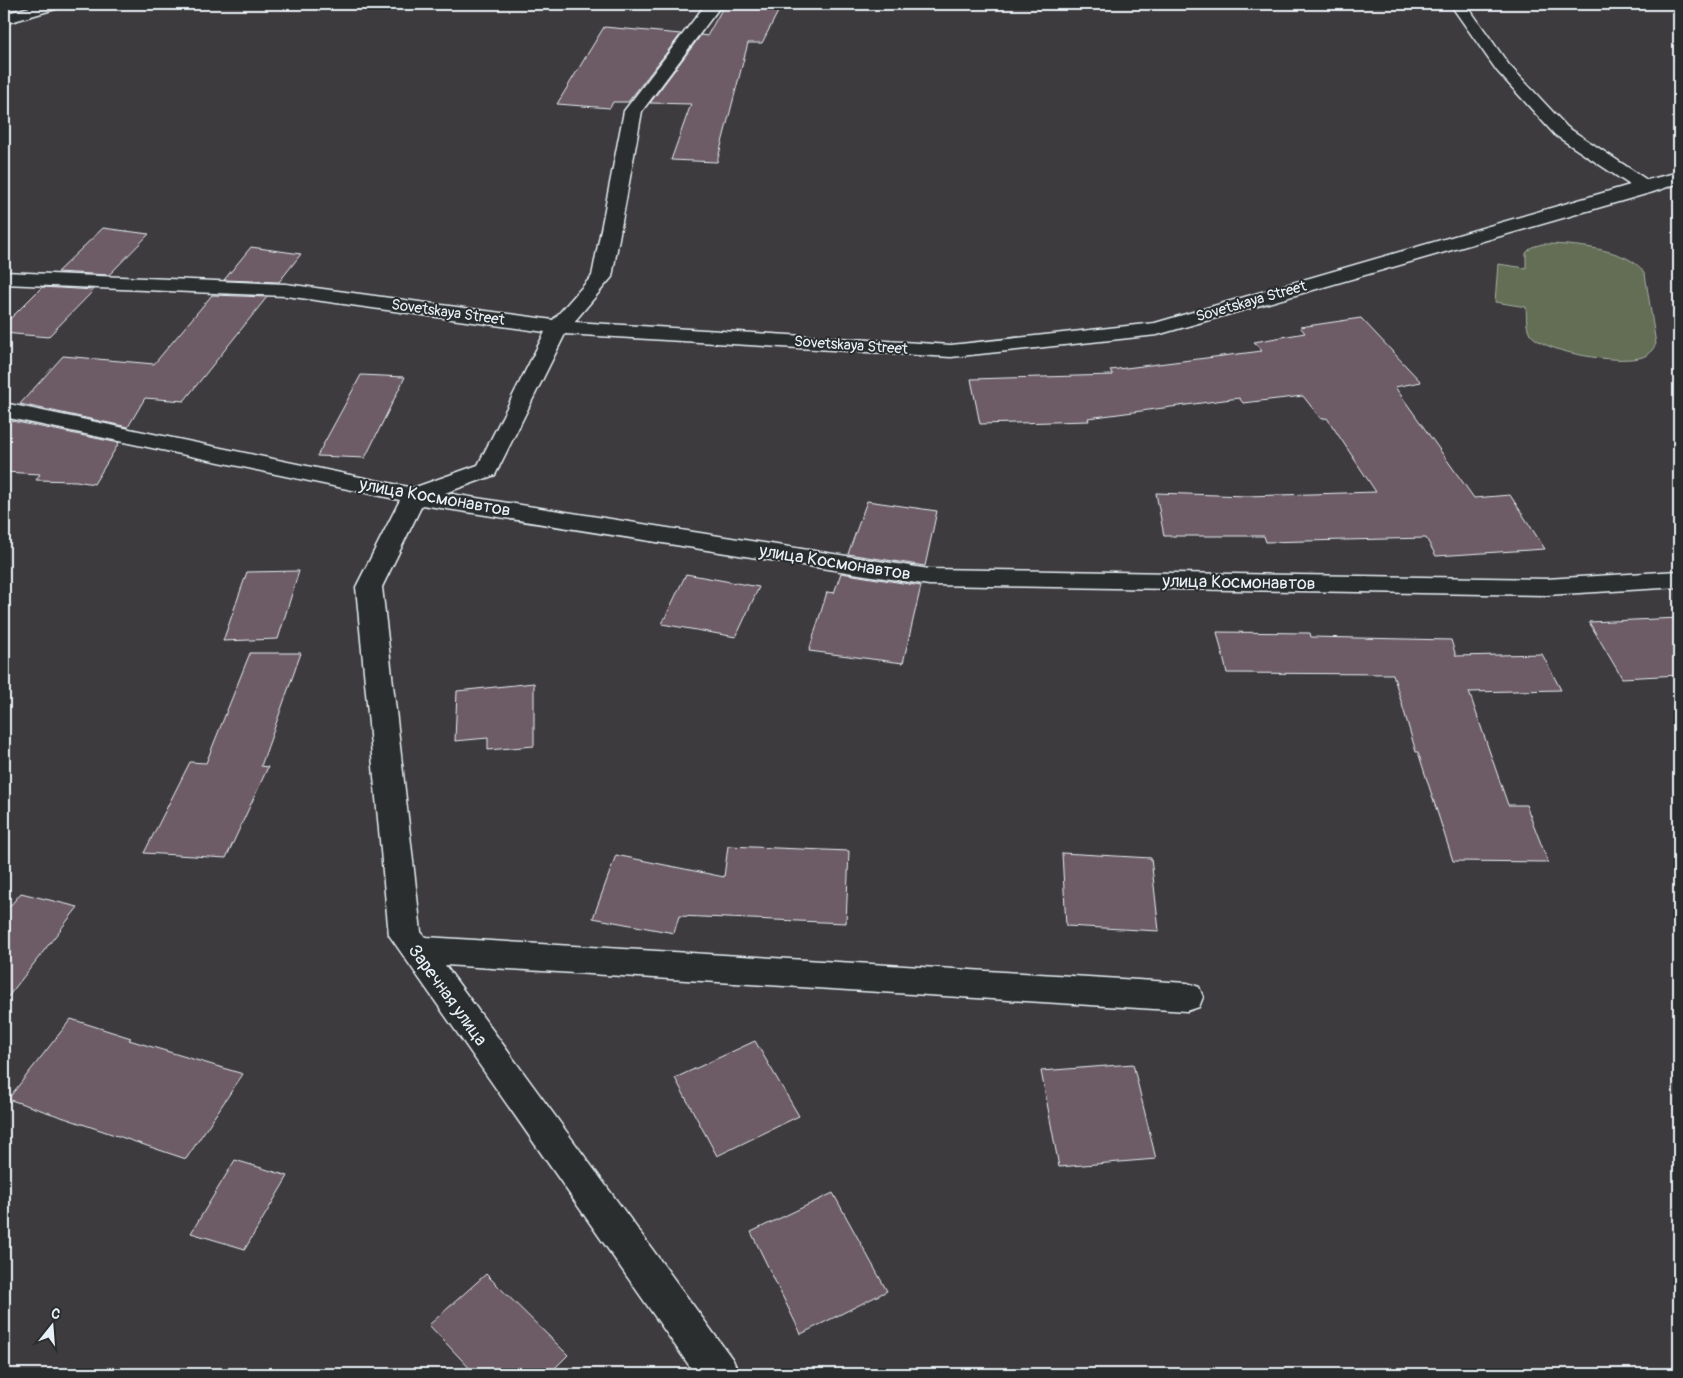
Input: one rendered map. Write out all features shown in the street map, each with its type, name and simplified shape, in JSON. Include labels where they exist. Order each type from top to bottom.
[{"type":"street","points":[[4,19],[57,4]]},
{"type":"street","points":[[414,496],[487,470],[558,327],[602,277],[633,111],[714,4]]},
{"type":"street","points":[[1458,4],[1503,68],[1561,131],[1646,188]]},
{"type":"street","name":"Sovetskaya Street","points":[[4,278],[286,290],[558,327],[950,351],[1157,328],[1679,177]]},
{"type":"street","name":"улица Космонавтов","points":[[4,410],[414,496],[929,577],[1546,586],[1679,579]]},
{"type":"street","name":"Заречная улица","points":[[414,496],[369,587],[405,935],[719,1374]]},
{"type":"street","points":[[416,950],[1187,998]]},
{"type":"green space","points":[[1542,244],[1599,249],[1627,258],[1638,265],[1645,274],[1656,344],[1653,349],[1645,356],[1639,358],[1615,359],[1584,356],[1553,348],[1541,342],[1530,333],[1527,326],[1526,307],[1495,302],[1498,264],[1526,268],[1526,253],[1532,247]]},
{"type":"building","points":[[725,4],[782,4],[762,43],[748,43],[717,162],[671,160],[691,104],[650,103],[701,35],[707,36]]},
{"type":"building","points":[[604,27],[681,34],[628,102],[613,102],[610,108],[557,104]]},
{"type":"building","points":[[103,228],[149,234],[109,275],[57,272]]},
{"type":"building","points":[[251,247],[301,254],[279,282],[224,280]]},
{"type":"building","points":[[42,287],[94,290],[48,337],[4,333],[4,325]]},
{"type":"building","points":[[212,295],[267,297],[184,401],[145,398],[128,427],[20,404],[63,356],[154,364]]},
{"type":"building","points":[[1361,318],[1421,382],[1395,387],[1474,498],[1510,495],[1545,549],[1436,556],[1426,538],[1266,542],[1264,536],[1164,536],[1156,493],[1247,496],[1376,492],[1327,418],[1321,419],[1303,396],[1243,403],[1239,398],[1088,418],[1089,421],[980,424],[971,379],[1113,375],[1110,370],[1262,351],[1254,342],[1305,333],[1300,327]]},
{"type":"building","points":[[361,375],[405,377],[365,458],[317,456]]},
{"type":"building","points":[[7,420],[119,443],[94,484],[76,481],[36,480],[40,474],[4,472],[4,423]]},
{"type":"building","points":[[867,501],[937,511],[925,566],[848,554]]},
{"type":"building","points":[[299,571],[278,639],[223,641],[247,572]]},
{"type":"building","points":[[841,573],[921,586],[903,663],[809,651],[827,592],[834,593]]},
{"type":"building","points":[[686,574],[759,587],[736,637],[662,624]]},
{"type":"building","points":[[1679,618],[1679,675],[1622,678],[1589,622]]},
{"type":"building","points":[[1217,632],[1310,633],[1311,637],[1451,640],[1456,656],[1542,654],[1561,690],[1469,692],[1508,805],[1526,805],[1548,862],[1453,861],[1418,752],[1416,752],[1393,674],[1227,673]]},
{"type":"building","points":[[250,653],[301,653],[261,766],[268,767],[226,858],[144,853],[190,762],[206,763]]},
{"type":"building","points":[[534,683],[534,746],[488,750],[488,738],[455,741],[457,691]]},
{"type":"building","points":[[728,846],[849,851],[846,923],[679,916],[674,933],[593,918],[616,855],[724,877]]},
{"type":"building","points":[[1062,853],[1151,858],[1159,931],[1066,926]]},
{"type":"building","points":[[21,893],[78,907],[4,1002],[4,913]]},
{"type":"building","points":[[71,1019],[131,1038],[129,1040],[243,1074],[186,1159],[8,1099]]},
{"type":"building","points":[[755,1041],[799,1116],[717,1156],[675,1078]]},
{"type":"building","points":[[1133,1064],[1156,1159],[1059,1167],[1041,1071]]},
{"type":"building","points":[[235,1160],[288,1176],[245,1249],[191,1233]]},
{"type":"building","points":[[833,1193],[887,1291],[801,1334],[751,1232]]},
{"type":"building","points":[[486,1274],[568,1355],[549,1374],[475,1374],[429,1325]]}]
